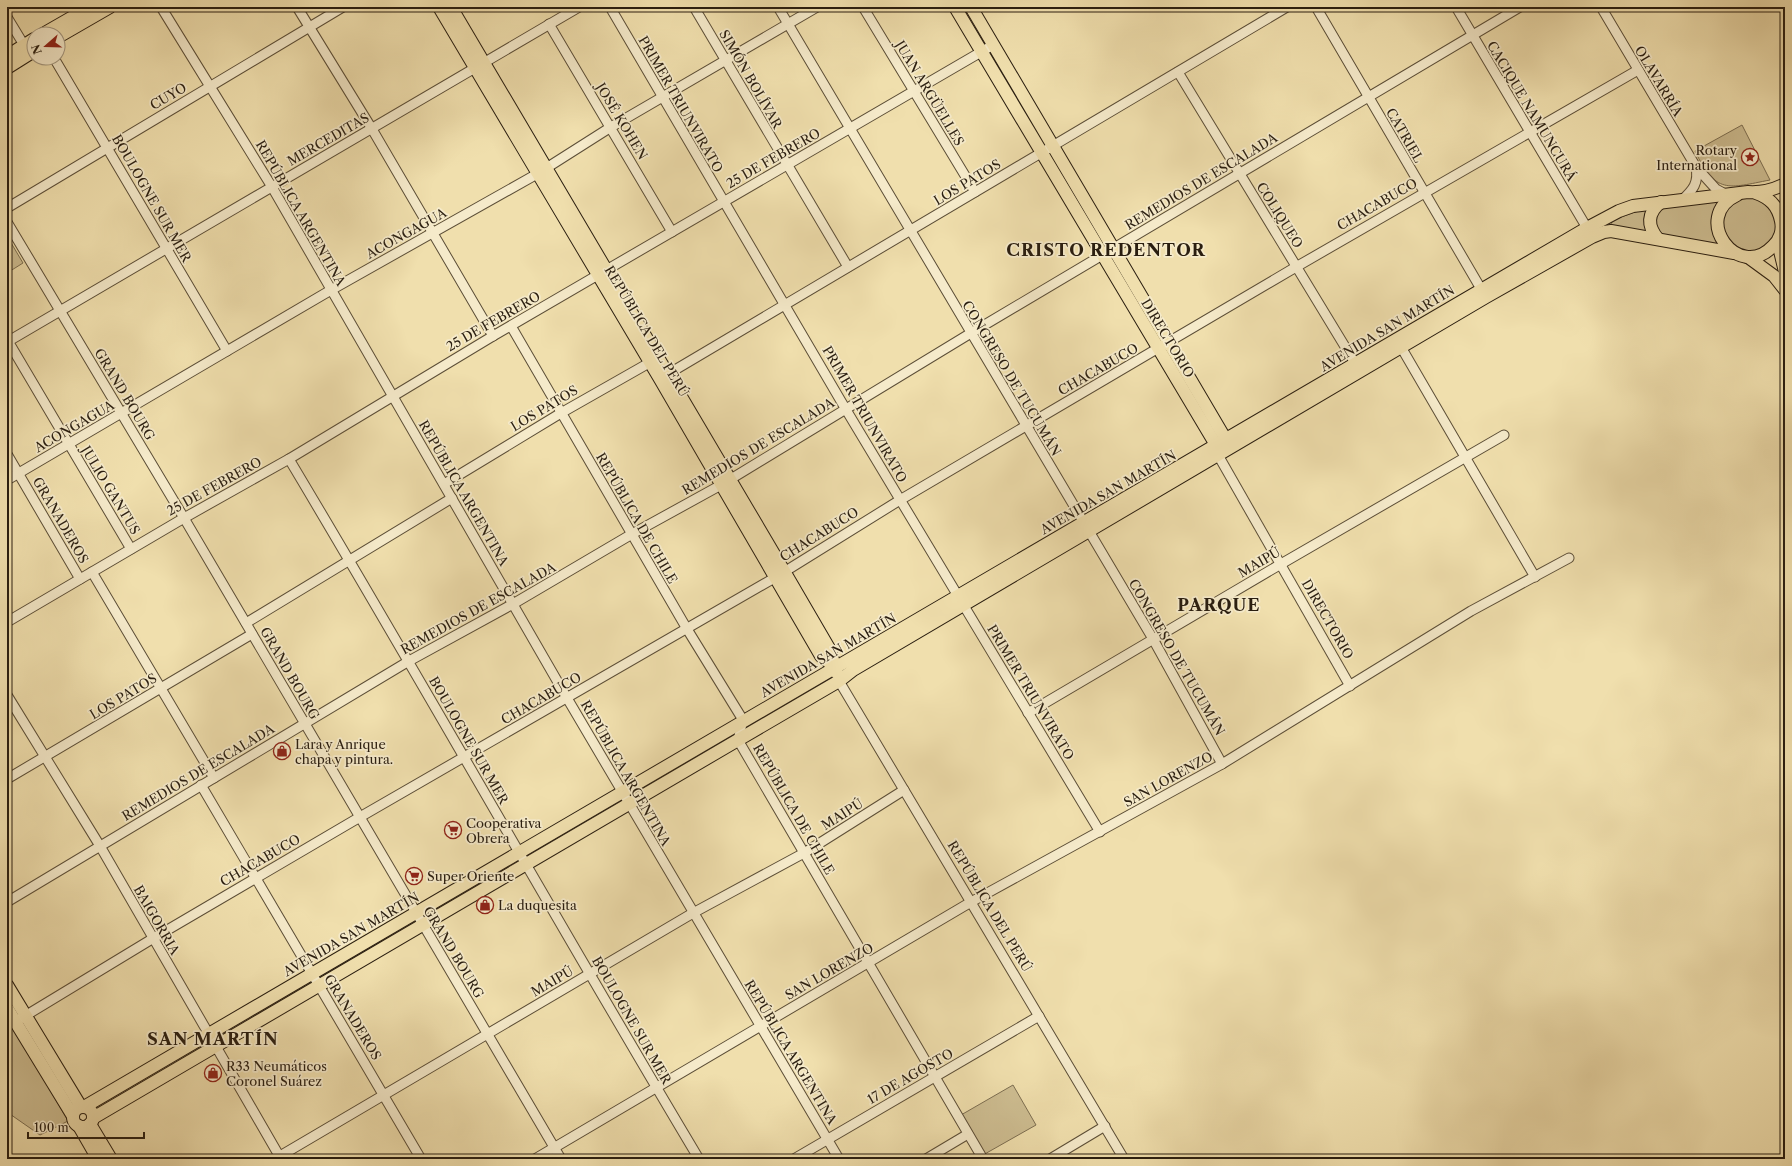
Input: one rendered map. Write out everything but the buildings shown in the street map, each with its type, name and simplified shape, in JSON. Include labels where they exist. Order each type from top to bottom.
[{"type":"main road","points":[[57,26],[90,7]]},
{"type":"main road","points":[[66,32],[110,7]]},
{"type":"main road","name":"REPÚBLICA DEL PERÚ","points":[[439,7],[479,66],[780,574],[830,650],[839,681]]},
{"type":"main road","name":"REPÚBLICA DEL PERÚ","points":[[450,7],[479,66]]},
{"type":"main road","name":"DIRECTORIO","points":[[955,7],[1158,350],[1223,447]]},
{"type":"main road","name":"DIRECTORIO","points":[[971,7],[1169,343],[1223,447]]},
{"type":"main road","points":[[7,56],[26,47]]},
{"type":"main road","points":[[7,68],[26,50]]},
{"type":"main road","points":[[1589,232],[1619,211],[1633,206],[1734,194],[1756,193],[1771,190],[1785,184]]},
{"type":"main road","points":[[1756,193],[1766,197],[1774,204],[1783,219],[1780,237],[1780,250],[1785,272]]},
{"type":"main road","points":[[1734,194],[1725,204],[1718,221],[1721,240],[1734,253]]},
{"type":"main road","points":[[1658,239],[1652,232],[1650,217],[1654,207],[1661,202]]},
{"type":"main road","points":[[1589,232],[1611,231],[1734,253],[1748,257],[1774,276],[1785,290]]},
{"type":"main road","name":"AVENIDA SAN MARTÍN","points":[[83,1117],[215,1046],[527,865],[839,681],[853,670],[960,601],[1358,366],[1589,232]]},
{"type":"main road","points":[[1748,257],[1758,256],[1767,252],[1780,237]]},
{"type":"main road","name":"AVENIDA SAN MARTÍN","points":[[1358,366],[1401,347],[1483,293]]},
{"type":"main road","name":"AVENIDA SAN MARTÍN","points":[[83,1117],[208,1035],[312,973],[835,667],[960,601]]},
{"type":"main road","points":[[7,985],[21,1019],[111,1159]]},
{"type":"main road","points":[[7,1008],[21,1019]]},
{"type":"main road","points":[[83,1117],[98,1159]]},
{"type":"street","name":"REPÚBLICA ARGENTINA","points":[[161,7],[272,187],[629,804],[839,1159]]},
{"type":"street","points":[[297,7],[372,129],[431,233],[493,336]]},
{"type":"street","name":"CUYO","points":[[7,208],[107,146],[343,7]]},
{"type":"street","name":"MERCEDITAS","points":[[8,341],[579,7]]},
{"type":"street","name":"PRIMER TRIUNVIRATO","points":[[610,7],[785,303],[845,408],[1100,832]]},
{"type":"street","name":"SIMÓN BOLÍVAR","points":[[694,7],[786,166],[848,267]]},
{"type":"street","name":"CONGRESO DE TUCUMÁN","points":[[778,7],[1025,426],[1153,639],[1222,764]]},
{"type":"street","name":"ACONGAGUA","points":[[7,480],[331,290],[541,171],[611,127],[817,7]]},
{"type":"street","name":"JUAN ARGÜELLES","points":[[864,7],[913,92],[975,192]]},
{"type":"street","name":"LOS PATOS","points":[[664,376],[785,303],[1042,154],[1287,7]]},
{"type":"street","name":"CATRIEL","points":[[1316,7],[1483,293]]},
{"type":"street","name":"CACIQUE NAMUNCURÁ","points":[[1456,7],[1589,232]]},
{"type":"street","name":"REMEDIOS DE ESCALADA","points":[[7,902],[409,661],[513,604],[632,534],[725,482],[845,408],[1520,7]]},
{"type":"street","name":"OLAVARRÍA","points":[[1601,7],[1696,167],[1716,189],[1734,194]]},
{"type":"street","points":[[7,17],[26,39]]},
{"type":"street","name":"JOSÉ KOHEN","points":[[549,24],[672,232]]},
{"type":"street","name":"25 DE FEBRERO","points":[[7,622],[131,548],[289,459],[493,336],[993,45]]},
{"type":"street","name":"BOULOGNE SUR MER","points":[[59,66],[227,351]]},
{"type":"street","name":"CHACABUCO","points":[[21,1019],[152,939],[360,817],[687,629],[1025,426],[1158,350],[1424,192],[1638,70]]},
{"type":"street","name":"COLIQUEO","points":[[1178,72],[1239,174],[1358,366]]},
{"type":"street","points":[[1682,200],[1692,191],[1696,184],[1696,167]]},
{"type":"street","name":"GRAND BOURG","points":[[7,222],[184,518],[561,1159]]},
{"type":"street","name":"REPÚBLICA DE CHILE","points":[[511,326],[687,629],[743,720],[738,740],[983,1159]]},
{"type":"street","name":"JULIO GANTUS","points":[[8,341],[131,548]]},
{"type":"street","points":[[1401,347],[1535,577]]},
{"type":"street","name":"LOS PATOS","points":[[444,484],[561,413],[654,360]]},
{"type":"street","name":"MAIPÚ","points":[[1028,713],[1504,435]]},
{"type":"street","name":"DIRECTORIO","points":[[1223,447],[1281,564],[1350,686]]},
{"type":"street","name":"GRANADEROS","points":[[7,454],[80,579]]},
{"type":"street","name":"BOULOGNE SUR MER","points":[[289,459],[409,661],[462,758],[527,865],[589,974],[699,1159]]},
{"type":"street","points":[[246,623],[452,498]]},
{"type":"street","name":"SAN LORENZO","points":[[535,1159],[971,902],[1222,764],[1471,611],[1569,558]]},
{"type":"street","name":"GRANADEROS","points":[[92,572],[214,778]]},
{"type":"street","name":"LOS PATOS","points":[[7,779],[252,634]]},
{"type":"street","name":"REPÚBLICA DEL PERÚ","points":[[839,681],[1124,1159]]},
{"type":"street","name":"BAIGORRIA","points":[[7,695],[100,846],[278,1158]]},
{"type":"street","name":"GRANADEROS","points":[[201,785],[421,1159]]},
{"type":"street","name":"MAIPÚ","points":[[278,1158],[693,913],[804,853],[904,790]]},
{"type":"street","name":"17 DE AGOSTO","points":[[794,1159],[1039,1016]]},
{"type":"street","points":[[1050,1159],[1105,1126]]},
{"type":"street","points":[[926,1159],[968,1134]]},
{"type":"shaded area","points":[[1742,125],[1770,180],[1744,185],[1725,185],[1717,182],[1710,175],[1695,151]]},
{"type":"shaded area","points":[[1745,197],[1755,197],[1765,201],[1773,209],[1777,219],[1777,229],[1773,239],[1765,247],[1755,251],[1745,251],[1735,247],[1727,239],[1723,229],[1723,219],[1727,209],[1735,201]]},
{"type":"shaded area","points":[[1722,200],[1721,248],[1665,236],[1656,227],[1656,215],[1661,208]]},
{"type":"shaded area","points":[[1649,207],[1649,234],[1613,227],[1611,224],[1613,220]]},
{"type":"shaded area","points":[[7,236],[23,263],[7,273]]},
{"type":"shaded area","points":[[735,733],[735,736],[637,793],[635,791]]},
{"type":"shaded area","points":[[408,924],[409,927],[326,975],[324,972]]},
{"type":"shaded area","points":[[304,985],[305,987],[223,1036],[222,1035],[221,1033]]},
{"type":"shaded area","points":[[10,1021],[68,1121],[40,1135],[7,1112],[7,1022]]},
{"type":"shaded area","points":[[199,1046],[201,1048],[96,1110],[95,1108]]},
{"type":"shaded area","points":[[1013,1085],[1036,1125],[983,1155],[961,1115]]},
{"type":"place","name":"Rotary International","points":[[1750,157]]},
{"type":"place","name":"Lara y Anrique chapa y pintura.","points":[[282,751]]},
{"type":"place","name":"Cooperativa Obrera","points":[[453,830]]},
{"type":"place","name":"Super Oriente","points":[[414,876]]},
{"type":"place","name":"La duquesita","points":[[485,905]]},
{"type":"place","name":"R33 Neumáticos Coronel Suárez","points":[[213,1073]]},
{"type":"district","name":"CRISTO REDENTOR","points":[[1106,250]]},
{"type":"district","name":"PARQUE","points":[[1219,605]]},
{"type":"district","name":"SAN MARTÍN","points":[[213,1039]]}]
